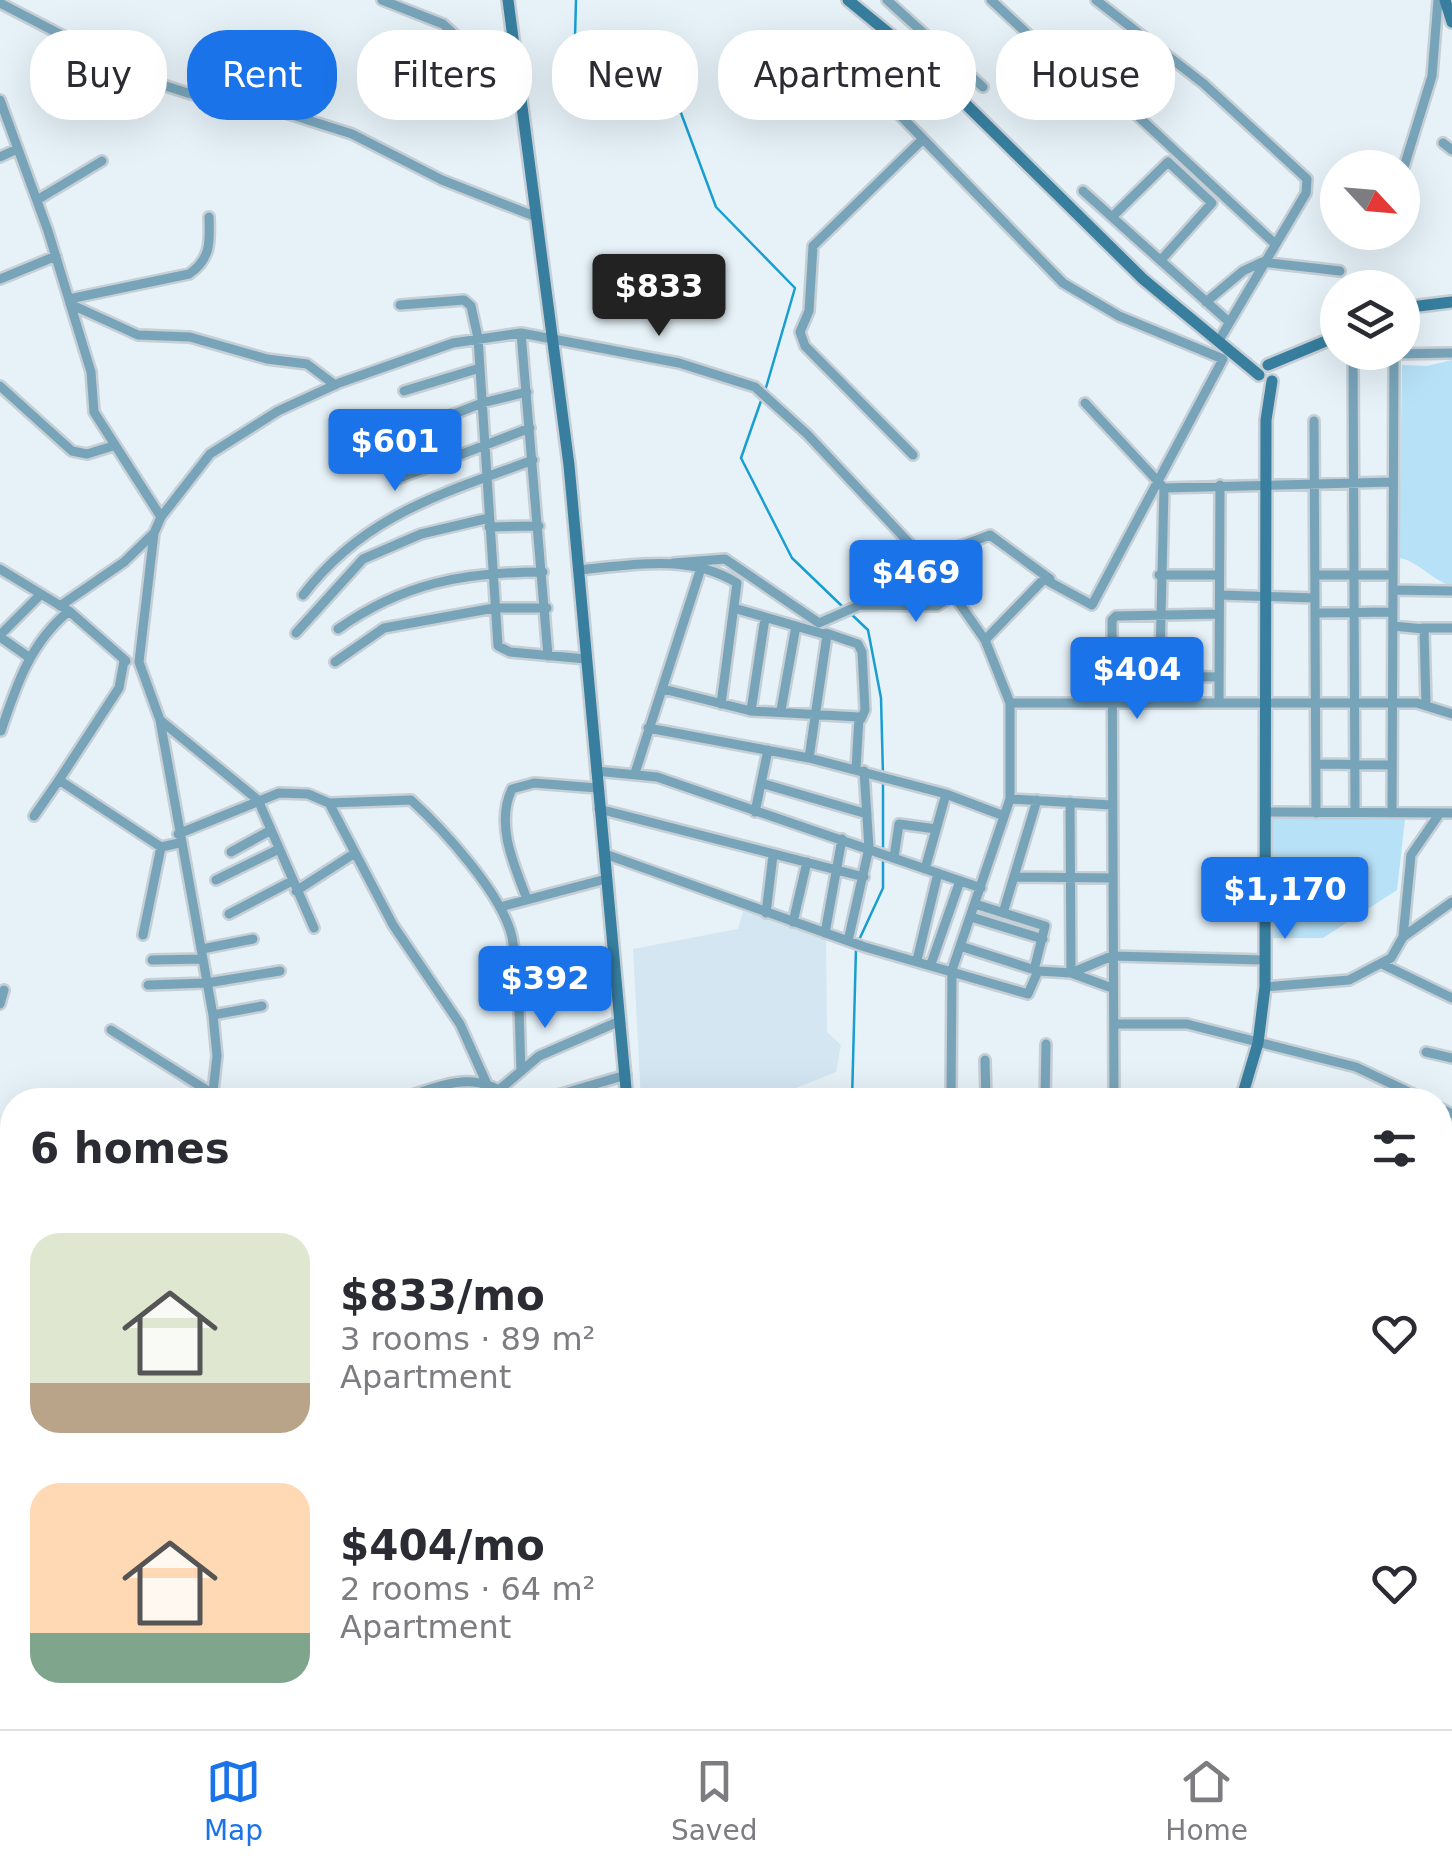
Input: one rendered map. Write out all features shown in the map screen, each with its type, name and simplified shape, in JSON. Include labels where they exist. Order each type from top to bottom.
[{"type":"street","points":[[382,0],[450,30]]},
{"type":"street","points":[[508,0],[512,30]]},
{"type":"street","points":[[848,0],[918,58],[1081,220],[1227,353]]},
{"type":"street","points":[[886,0],[983,86]]},
{"type":"street","points":[[990,0],[1046,51],[1127,106],[1273,242]]},
{"type":"street","points":[[1092,606],[1161,485],[1227,353],[1229,322],[1273,242],[1306,193],[1307,179],[1204,84],[1096,0]]},
{"type":"street","points":[[1409,150],[1432,76],[1438,0]]},
{"type":"street","points":[[1446,0],[1452,22]]},
{"type":"street","points":[[0,3],[150,81],[191,94],[248,101],[352,134],[442,180],[534,216]]},
{"type":"street","points":[[0,100],[56,256],[91,372],[94,412],[112,446],[161,517]]},
{"type":"street","points":[[523,120],[578,570],[627,1088]]},
{"type":"street","points":[[903,120],[1078,294],[1227,353],[1267,373]]},
{"type":"street","points":[[913,455],[800,339],[809,311],[813,246],[922,140]]},
{"type":"street","points":[[1442,143],[1452,150]]},
{"type":"street","points":[[0,157],[17,149]]},
{"type":"street","points":[[37,200],[102,161]]},
{"type":"street","points":[[1112,217],[1168,162],[1212,203],[1160,260]]},
{"type":"street","points":[[1083,191],[1229,322]]},
{"type":"street","points":[[69,301],[194,271],[210,248],[209,217]]},
{"type":"street","points":[[0,279],[56,256]]},
{"type":"street","points":[[1206,302],[1243,271],[1262,262],[1331,270]]},
{"type":"street","points":[[69,301],[138,336],[190,337],[266,359],[306,364],[335,385]]},
{"type":"street","points":[[400,304],[469,302],[478,338],[491,572],[501,650],[586,659]]},
{"type":"street","points":[[1420,306],[1452,302]]},
{"type":"street","points":[[522,333],[548,656]]},
{"type":"street","points":[[213,1088],[217,1056],[213,1015],[160,720],[139,662],[154,533],[161,517],[210,454],[278,411],[335,385],[478,338],[522,333],[679,363],[755,388],[777,404],[955,594],[985,640],[1010,703],[1010,798],[952,970],[951,1088]]},
{"type":"street","points":[[1267,373],[1320,344]]},
{"type":"street","points":[[1420,353],[1452,353]]},
{"type":"street","points":[[404,391],[480,368]]},
{"type":"street","points":[[1353,370],[1355,812]]},
{"type":"street","points":[[1392,813],[1394,370]]},
{"type":"street","points":[[1245,1088],[1258,1043],[1266,987],[1267,373]]},
{"type":"street","points":[[0,386],[72,452],[88,454],[112,446]]},
{"type":"street","points":[[411,432],[482,403],[527,392]]},
{"type":"street","points":[[1085,403],[1161,485],[1159,703]]},
{"type":"street","points":[[1314,421],[1316,813]]},
{"type":"street","points":[[396,479],[530,428]]},
{"type":"street","points":[[303,595],[340,551],[380,522],[533,460]]},
{"type":"street","points":[[1161,485],[1393,482]]},
{"type":"street","points":[[1219,702],[1220,485]]},
{"type":"street","points":[[296,633],[363,558],[422,534],[489,522],[539,526]]},
{"type":"street","points":[[1,732],[14,690],[46,632],[65,608],[154,533]]},
{"type":"street","points":[[923,560],[990,535],[999,537],[1050,579],[1112,620]]},
{"type":"street","points":[[578,570],[725,559],[819,623],[828,635],[809,758]]},
{"type":"street","points":[[672,563],[701,568],[737,583],[737,609],[722,704]]},
{"type":"street","points":[[635,773],[701,568]]},
{"type":"street","points":[[0,569],[65,608],[124,661],[139,662]]},
{"type":"street","points":[[338,629],[378,601],[491,572],[543,572]]},
{"type":"street","points":[[1159,575],[1219,576]]},
{"type":"street","points":[[1314,575],[1393,575]]},
{"type":"street","points":[[985,640],[1037,583],[1050,579]]},
{"type":"street","points":[[1393,590],[1452,590]]},
{"type":"street","points":[[819,623],[860,605],[937,606],[955,594]]},
{"type":"street","points":[[1220,595],[1315,598]]},
{"type":"street","points":[[30,658],[0,636],[40,596]]},
{"type":"street","points":[[335,662],[384,628],[494,608],[547,608]]},
{"type":"street","points":[[737,609],[855,643],[862,652],[865,710],[861,719],[860,770],[870,848],[848,941]]},
{"type":"street","points":[[1315,613],[1393,612]]},
{"type":"street","points":[[1114,1088],[1112,620],[1116,616],[1219,614]]},
{"type":"street","points":[[751,711],[766,618]]},
{"type":"street","points":[[781,710],[796,626]]},
{"type":"street","points":[[1393,626],[1452,628]]},
{"type":"street","points":[[1423,628],[1426,704]]},
{"type":"street","points":[[34,816],[100,712],[120,688],[124,661]]},
{"type":"street","points":[[1159,676],[1219,676]]},
{"type":"street","points":[[664,689],[751,711],[816,712],[861,719]]},
{"type":"street","points":[[1010,703],[1392,703],[1426,704],[1452,714]]},
{"type":"street","points":[[160,720],[258,800],[314,928]]},
{"type":"street","points":[[648,728],[860,770],[946,794],[1004,816]]},
{"type":"street","points":[[756,812],[768,750]]},
{"type":"street","points":[[1316,764],[1392,764]]},
{"type":"street","points":[[596,770],[635,773],[981,888]]},
{"type":"street","points":[[59,780],[162,847]]},
{"type":"street","points":[[527,898],[507,836],[506,802],[512,789],[534,783],[598,788]]},
{"type":"street","points":[[761,783],[866,814]]},
{"type":"street","points":[[162,847],[258,800],[298,792],[329,804],[411,800],[437,824],[500,907],[512,936],[520,1069]]},
{"type":"street","points":[[925,869],[946,794]]},
{"type":"street","points":[[1010,798],[1111,805]]},
{"type":"street","points":[[1003,913],[1037,800]]},
{"type":"street","points":[[1070,802],[1071,973]]},
{"type":"street","points":[[329,804],[393,925],[450,1007],[486,1082]]},
{"type":"street","points":[[599,808],[864,877]]},
{"type":"street","points":[[1265,812],[1452,814]]},
{"type":"street","points":[[1403,937],[1409,863],[1420,838],[1440,813]]},
{"type":"street","points":[[891,856],[899,824],[936,828]]},
{"type":"street","points":[[231,852],[271,830]]},
{"type":"street","points":[[825,933],[842,839]]},
{"type":"street","points":[[143,936],[162,847]]},
{"type":"street","points":[[216,880],[280,849]]},
{"type":"street","points":[[229,914],[294,886],[355,853]]},
{"type":"street","points":[[605,854],[865,947],[1028,994],[1045,926],[975,904]]},
{"type":"street","points":[[766,913],[773,856]]},
{"type":"street","points":[[793,922],[806,862]]},
{"type":"street","points":[[917,960],[938,874]]},
{"type":"street","points":[[1014,877],[1112,878]]},
{"type":"street","points":[[500,907],[606,879]]},
{"type":"street","points":[[931,964],[960,881]]},
{"type":"street","points":[[1266,987],[1341,982],[1382,964],[1403,937],[1452,902]]},
{"type":"street","points":[[971,917],[1043,939]]},
{"type":"street","points":[[152,960],[202,954],[252,940]]},
{"type":"street","points":[[960,946],[1036,970],[1071,973],[1112,988]]},
{"type":"street","points":[[1071,973],[1112,956],[1264,960]]},
{"type":"street","points":[[1382,964],[1452,998]]},
{"type":"street","points":[[148,985],[207,983],[280,971]]},
{"type":"street","points":[[0,1004],[4,990]]},
{"type":"street","points":[[213,1015],[262,1006]]},
{"type":"street","points":[[501,1088],[520,1069],[567,1040],[620,1021]]},
{"type":"street","points":[[1114,1024],[1187,1024],[1356,1067],[1401,1088]]},
{"type":"street","points":[[110,1030],[198,1088]]},
{"type":"street","points":[[1046,1044],[1046,1088]]},
{"type":"street","points":[[1426,1052],[1452,1058]]},
{"type":"street","points":[[985,1060],[986,1088]]},
{"type":"street","points":[[582,1088],[626,1075]]},
{"type":"street","points":[[437,1088],[486,1082],[498,1088]]},
{"type":"shaded area","points":[[1452,360],[1452,586],[1399,558],[1402,370]]},
{"type":"shaded area","points":[[1273,819],[1405,819],[1397,890],[1323,938],[1271,938]]},
{"type":"shaded area","points":[[743,911],[826,939],[827,1032],[841,1045],[836,1072],[796,1088],[640,1088],[633,949],[738,929]]},
{"type":"waterway","points":[[576,0],[575,38],[603,80],[681,113],[716,207],[795,288],[765,391]]},
{"type":"waterway","points":[[762,398],[741,458],[792,558],[843,607]]},
{"type":"waterway","points":[[849,612],[868,630],[881,698],[883,775]]},
{"type":"waterway","points":[[883,783],[883,850]]},
{"type":"waterway","points":[[859,940],[883,888],[883,858]]},
{"type":"waterway","points":[[852,1088],[856,948]]}]
